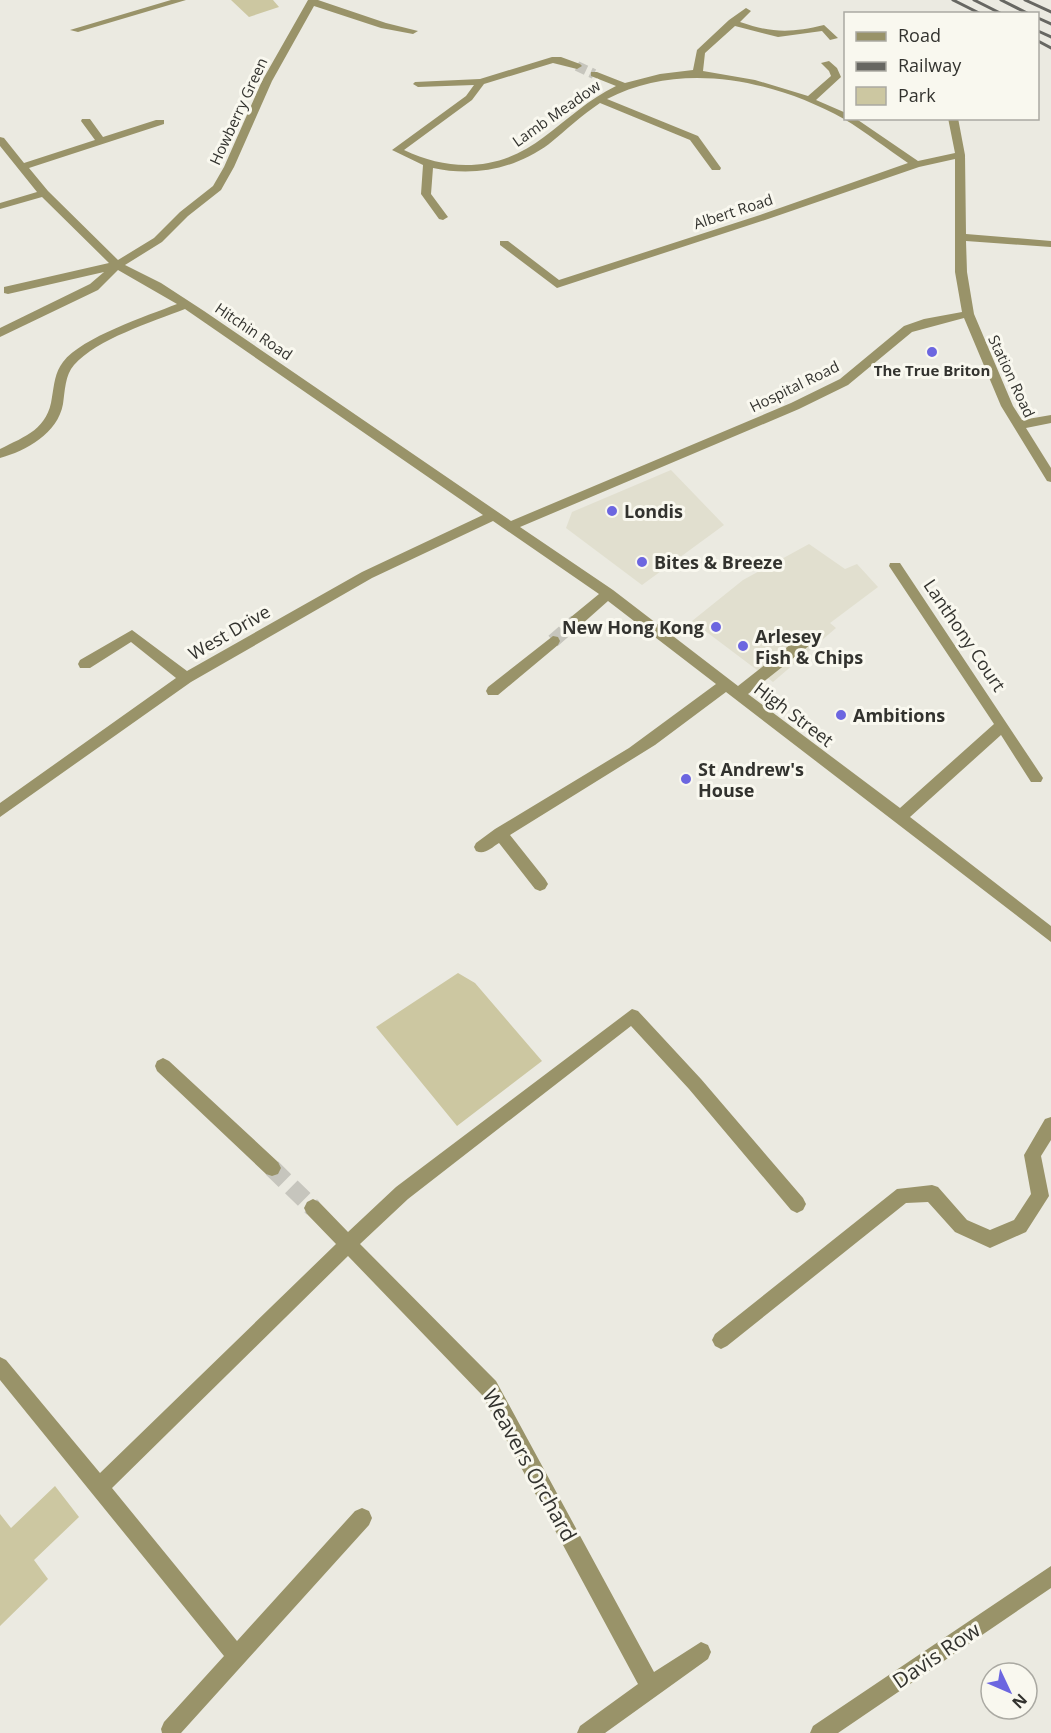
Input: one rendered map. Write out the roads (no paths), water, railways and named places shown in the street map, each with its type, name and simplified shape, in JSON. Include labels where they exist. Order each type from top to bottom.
[{"type":"street","points":[[75,30],[181,0]]},
{"type":"street","points":[[312,1],[384,26],[413,32]]},
{"type":"street","name":"Howberry Green","points":[[117,265],[158,240],[184,214],[217,188],[230,167],[267,81],[312,1]]},
{"type":"street","points":[[698,73],[700,52],[746,11]]},
{"type":"street","points":[[732,22],[767,34],[782,36],[824,28],[832,38]]},
{"type":"street","points":[[418,84],[481,82],[552,60],[561,60],[577,66]]},
{"type":"street","points":[[810,100],[836,77],[834,70],[826,63]]},
{"type":"street","name":"Lamb Meadow","points":[[481,82],[469,98],[397,150],[428,164],[452,169],[480,168],[506,163],[528,153],[600,99],[624,86],[648,78],[698,73],[768,85],[810,100],[844,117]]},
{"type":"street","points":[[594,74],[624,86]]},
{"type":"street","points":[[600,99],[694,138],[716,168]]},
{"type":"street","name":"Lamb Meadow","points":[[850,120],[916,164]]},
{"type":"street","points":[[953,120],[960,155],[961,272],[968,314]]},
{"type":"street","points":[[86,121],[101,141]]},
{"type":"street","points":[[22,167],[159,122]]},
{"type":"street","name":"Hitchin Road","points":[[0,140],[44,193],[91,242],[117,265],[157,286],[511,526]]},
{"type":"street","points":[[916,164],[960,155]]},
{"type":"street","points":[[428,164],[426,194],[443,217]]},
{"type":"street","name":"Albert Road","points":[[504,243],[557,284],[764,218],[916,164]]},
{"type":"street","points":[[0,206],[44,193]]},
{"type":"street","points":[[960,237],[1051,244]]},
{"type":"street","points":[[8,290],[117,265]]},
{"type":"street","points":[[0,333],[94,287],[117,265]]},
{"type":"street","points":[[0,454],[33,437],[53,417],[58,385],[68,363],[102,340],[185,305]]},
{"type":"street","name":"Station Road","points":[[968,314],[1017,425],[1051,478]]},
{"type":"street","name":"Hospital Road","points":[[511,526],[795,406],[844,382],[908,329],[924,323],[968,314]]},
{"type":"street","points":[[1017,425],[1051,419]]},
{"type":"street","name":"West Drive","points":[[0,811],[186,678],[367,575],[494,515]]},
{"type":"street","name":"High Street","points":[[511,526],[608,594],[900,817],[1051,936]]},
{"type":"street","name":"Lanthony Court","points":[[895,566],[1036,778]]},
{"type":"street","points":[[576,621],[608,594]]},
{"type":"street","points":[[85,664],[132,635],[186,678]]},
{"type":"street","points":[[738,694],[810,637]]},
{"type":"street","points":[[493,691],[553,641]]},
{"type":"street","points":[[481,847],[699,708],[726,684]]},
{"type":"street","points":[[900,817],[1002,725]]},
{"type":"street","points":[[500,833],[540,884]]},
{"type":"street","points":[[100,1486],[283,1305],[402,1193],[632,1016],[695,1084],[797,1204]]},
{"type":"street","points":[[163,1066],[272,1168]]},
{"type":"street","points":[[721,1340],[903,1195],[932,1193],[961,1226],[990,1239],[1020,1226],[1040,1196],[1032,1155],[1051,1125]]},
{"type":"street","name":"Weavers Orchard","points":[[313,1208],[489,1388],[651,1687]]},
{"type":"street","points":[[0,1366],[237,1656]]},
{"type":"street","points":[[171,1729],[362,1518]]},
{"type":"street","name":"Davis Row","points":[[820,1733],[1051,1576]]},
{"type":"street","points":[[587,1733],[701,1652]]},
{"type":"tunnel","points":[[577,66],[594,74]]},
{"type":"tunnel","points":[[553,641],[576,621]]},
{"type":"tunnel","points":[[272,1168],[313,1208]]},
{"type":"railway","points":[[953,0],[977,12]]},
{"type":"railway","points":[[974,0],[998,12]]},
{"type":"railway","points":[[1001,0],[1025,12]]},
{"type":"railway","points":[[1025,0],[1051,12]]},
{"type":"railway","points":[[1039,18],[1051,24]]},
{"type":"railway","points":[[1039,31],[1051,37]]},
{"type":"railway","points":[[1039,42],[1051,48]]},
{"type":"place","name":"The True Briton","points":[[932,352]]},
{"type":"place","name":"Londis","points":[[612,511]]},
{"type":"place","name":"Bites & Breeze","points":[[642,562]]},
{"type":"place","name":"New Hong Kong","points":[[716,627]]},
{"type":"place","name":"Arlesey Fish & Chips","points":[[743,646]]},
{"type":"place","name":"Ambitions","points":[[841,715]]},
{"type":"place","name":"St Andrew's House","points":[[686,779]]}]
